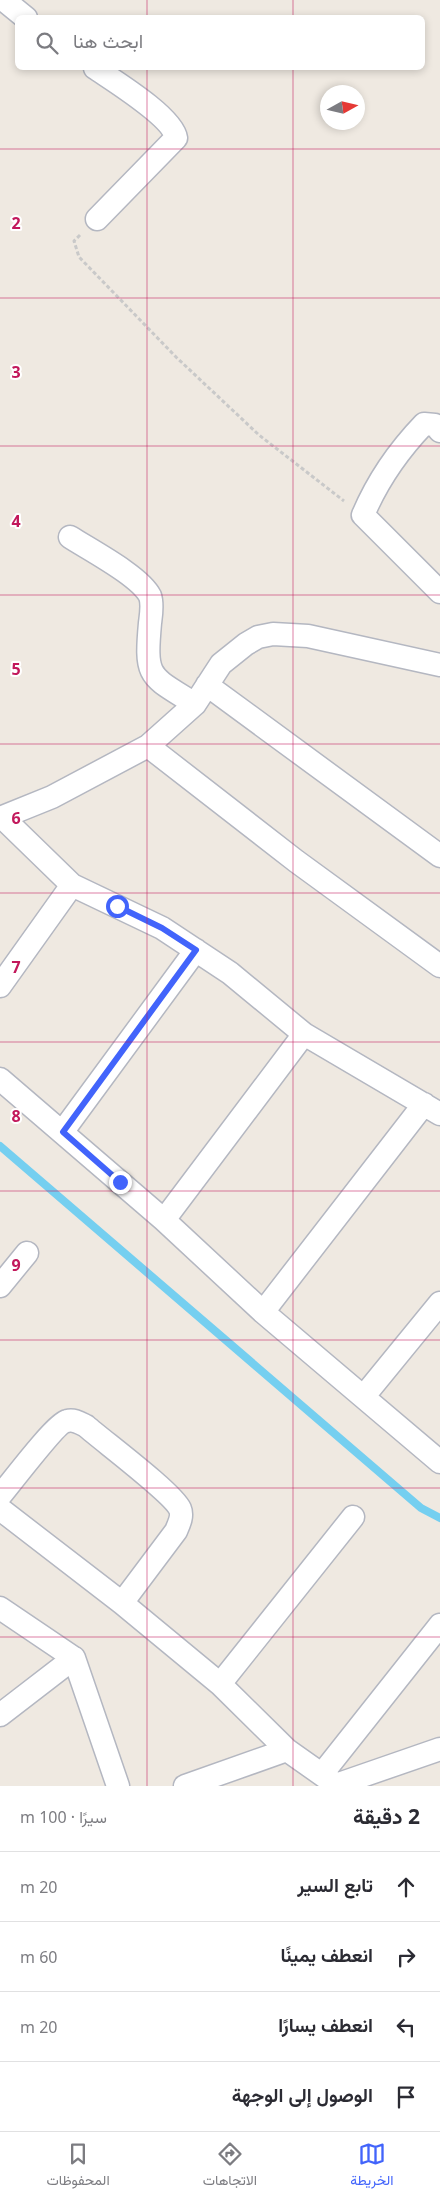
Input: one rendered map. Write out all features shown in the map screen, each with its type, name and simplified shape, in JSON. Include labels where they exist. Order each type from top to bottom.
[{"type":"street","points":[[4,0],[22,15]]},
{"type":"street","points":[[96,219],[176,138],[175,131],[164,118],[98,70]]},
{"type":"street","points":[[440,431],[435,425],[428,424],[424,424],[419,429],[373,491],[363,516],[440,592]]},
{"type":"street","points":[[70,537],[144,587],[151,598],[152,610],[148,652],[149,668],[159,682],[195,704]]},
{"type":"street","points":[[263,1312],[432,1109],[304,1034],[230,973],[162,928],[72,885],[1,817],[52,797],[148,746],[195,704],[221,664],[258,637],[273,634],[308,636],[436,660]]},
{"type":"street","points":[[207,685],[440,856]]},
{"type":"street","points":[[148,746],[296,861],[440,966]]},
{"type":"street","points":[[0,986],[72,885]]},
{"type":"street","points":[[63,1132],[196,950]]},
{"type":"street","points":[[164,1220],[304,1034]]},
{"type":"street","points":[[0,1079],[164,1220],[263,1312],[440,1462]]},
{"type":"street","points":[[0,1286],[27,1253]]},
{"type":"street","points":[[364,1396],[440,1303]]},
{"type":"street","points":[[0,1496],[51,1434],[68,1420],[86,1426],[159,1486],[179,1506],[181,1512],[180,1524],[122,1603]]},
{"type":"street","points":[[0,1509],[122,1603],[220,1684],[287,1750],[332,1782]]},
{"type":"street","points":[[220,1684],[353,1517]]},
{"type":"street","points":[[0,1608],[74,1658],[118,1786]]},
{"type":"street","points":[[332,1782],[440,1625]]},
{"type":"street","points":[[0,1716],[74,1658]]},
{"type":"street","points":[[332,1782],[440,1749]]},
{"type":"street","points":[[185,1786],[287,1750]]},
{"type":"path","points":[[96,219],[74,241],[79,257],[176,357],[259,435],[363,516]]},
{"type":"waterway","points":[[0,1146],[421,1508],[440,1518]]},
{"type":"route","points":[[117,906],[162,928],[196,950],[63,1132],[120,1182]]}]
